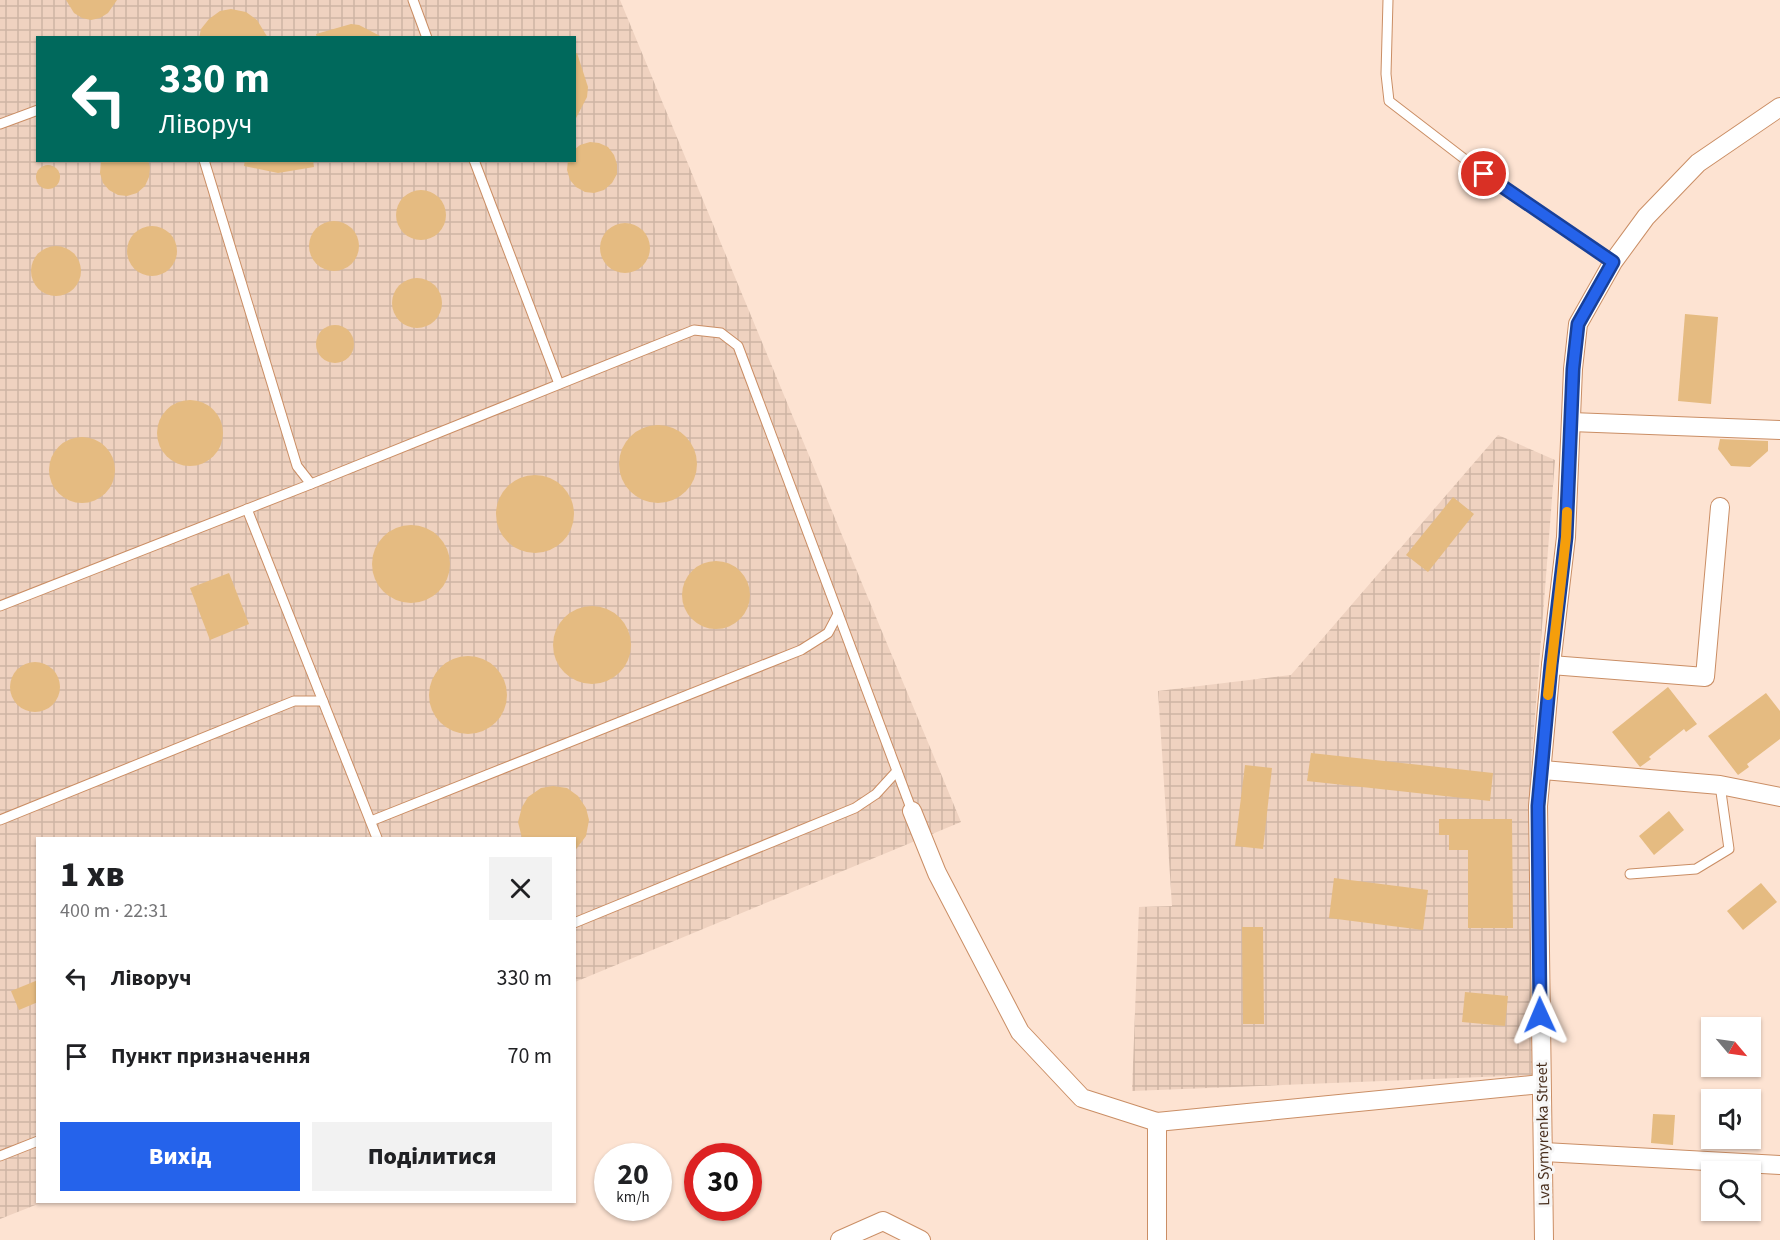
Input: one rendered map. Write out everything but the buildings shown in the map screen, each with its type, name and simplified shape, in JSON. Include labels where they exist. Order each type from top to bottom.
[{"type":"street","name":"Lva Symyrenka Street","points":[[1544,1240],[1538,806],[1566,537],[1573,369],[1578,324],[1613,262],[1646,217],[1698,163],[1780,107]]},
{"type":"street","points":[[1571,422],[1780,430]]},
{"type":"street","points":[[1551,665],[1705,677],[1720,507]]},
{"type":"street","points":[[1543,770],[1720,785],[1780,797]]},
{"type":"street","points":[[912,811],[937,873],[1020,1032],[1082,1098],[1158,1122],[1541,1084]]},
{"type":"street","points":[[1157,1240],[1158,1122]]},
{"type":"street","points":[[1544,1152],[1780,1166]]},
{"type":"street","points":[[840,1240],[883,1221],[921,1240]]},
{"type":"lane","points":[[413,0],[426,36]]},
{"type":"lane","points":[[1388,0],[1386,74],[1389,101],[1484,174],[1613,262]]},
{"type":"lane","points":[[0,124],[36,111]]},
{"type":"lane","points":[[205,162],[297,466],[311,484]]},
{"type":"lane","points":[[475,162],[559,384]]},
{"type":"lane","points":[[0,606],[693,330],[721,333],[738,346],[912,811]]},
{"type":"lane","points":[[247,509],[377,837]]},
{"type":"lane","points":[[371,821],[801,650],[828,633],[837,614]]},
{"type":"lane","points":[[0,820],[294,701],[323,701]]},
{"type":"lane","points":[[576,922],[855,808],[876,794],[897,771]]},
{"type":"lane","points":[[1630,874],[1696,869],[1729,849],[1720,785]]},
{"type":"lane","points":[[0,1156],[36,1142]]},
{"type":"shaded area","points":[[0,0],[620,0],[961,822],[576,982],[576,837],[36,837],[36,1203],[40,1203],[0,1219]]},
{"type":"shaded area","points":[[1498,435],[1555,460],[1531,769],[1534,1075],[1132,1091],[1139,907],[1172,906],[1158,691],[1291,675]]},
{"type":"slow traffic","points":[[1548,695],[1567,512]]},
{"type":"route","points":[[1484,174],[1613,262],[1578,324],[1573,369],[1566,537],[1538,806],[1540,1015]]}]
